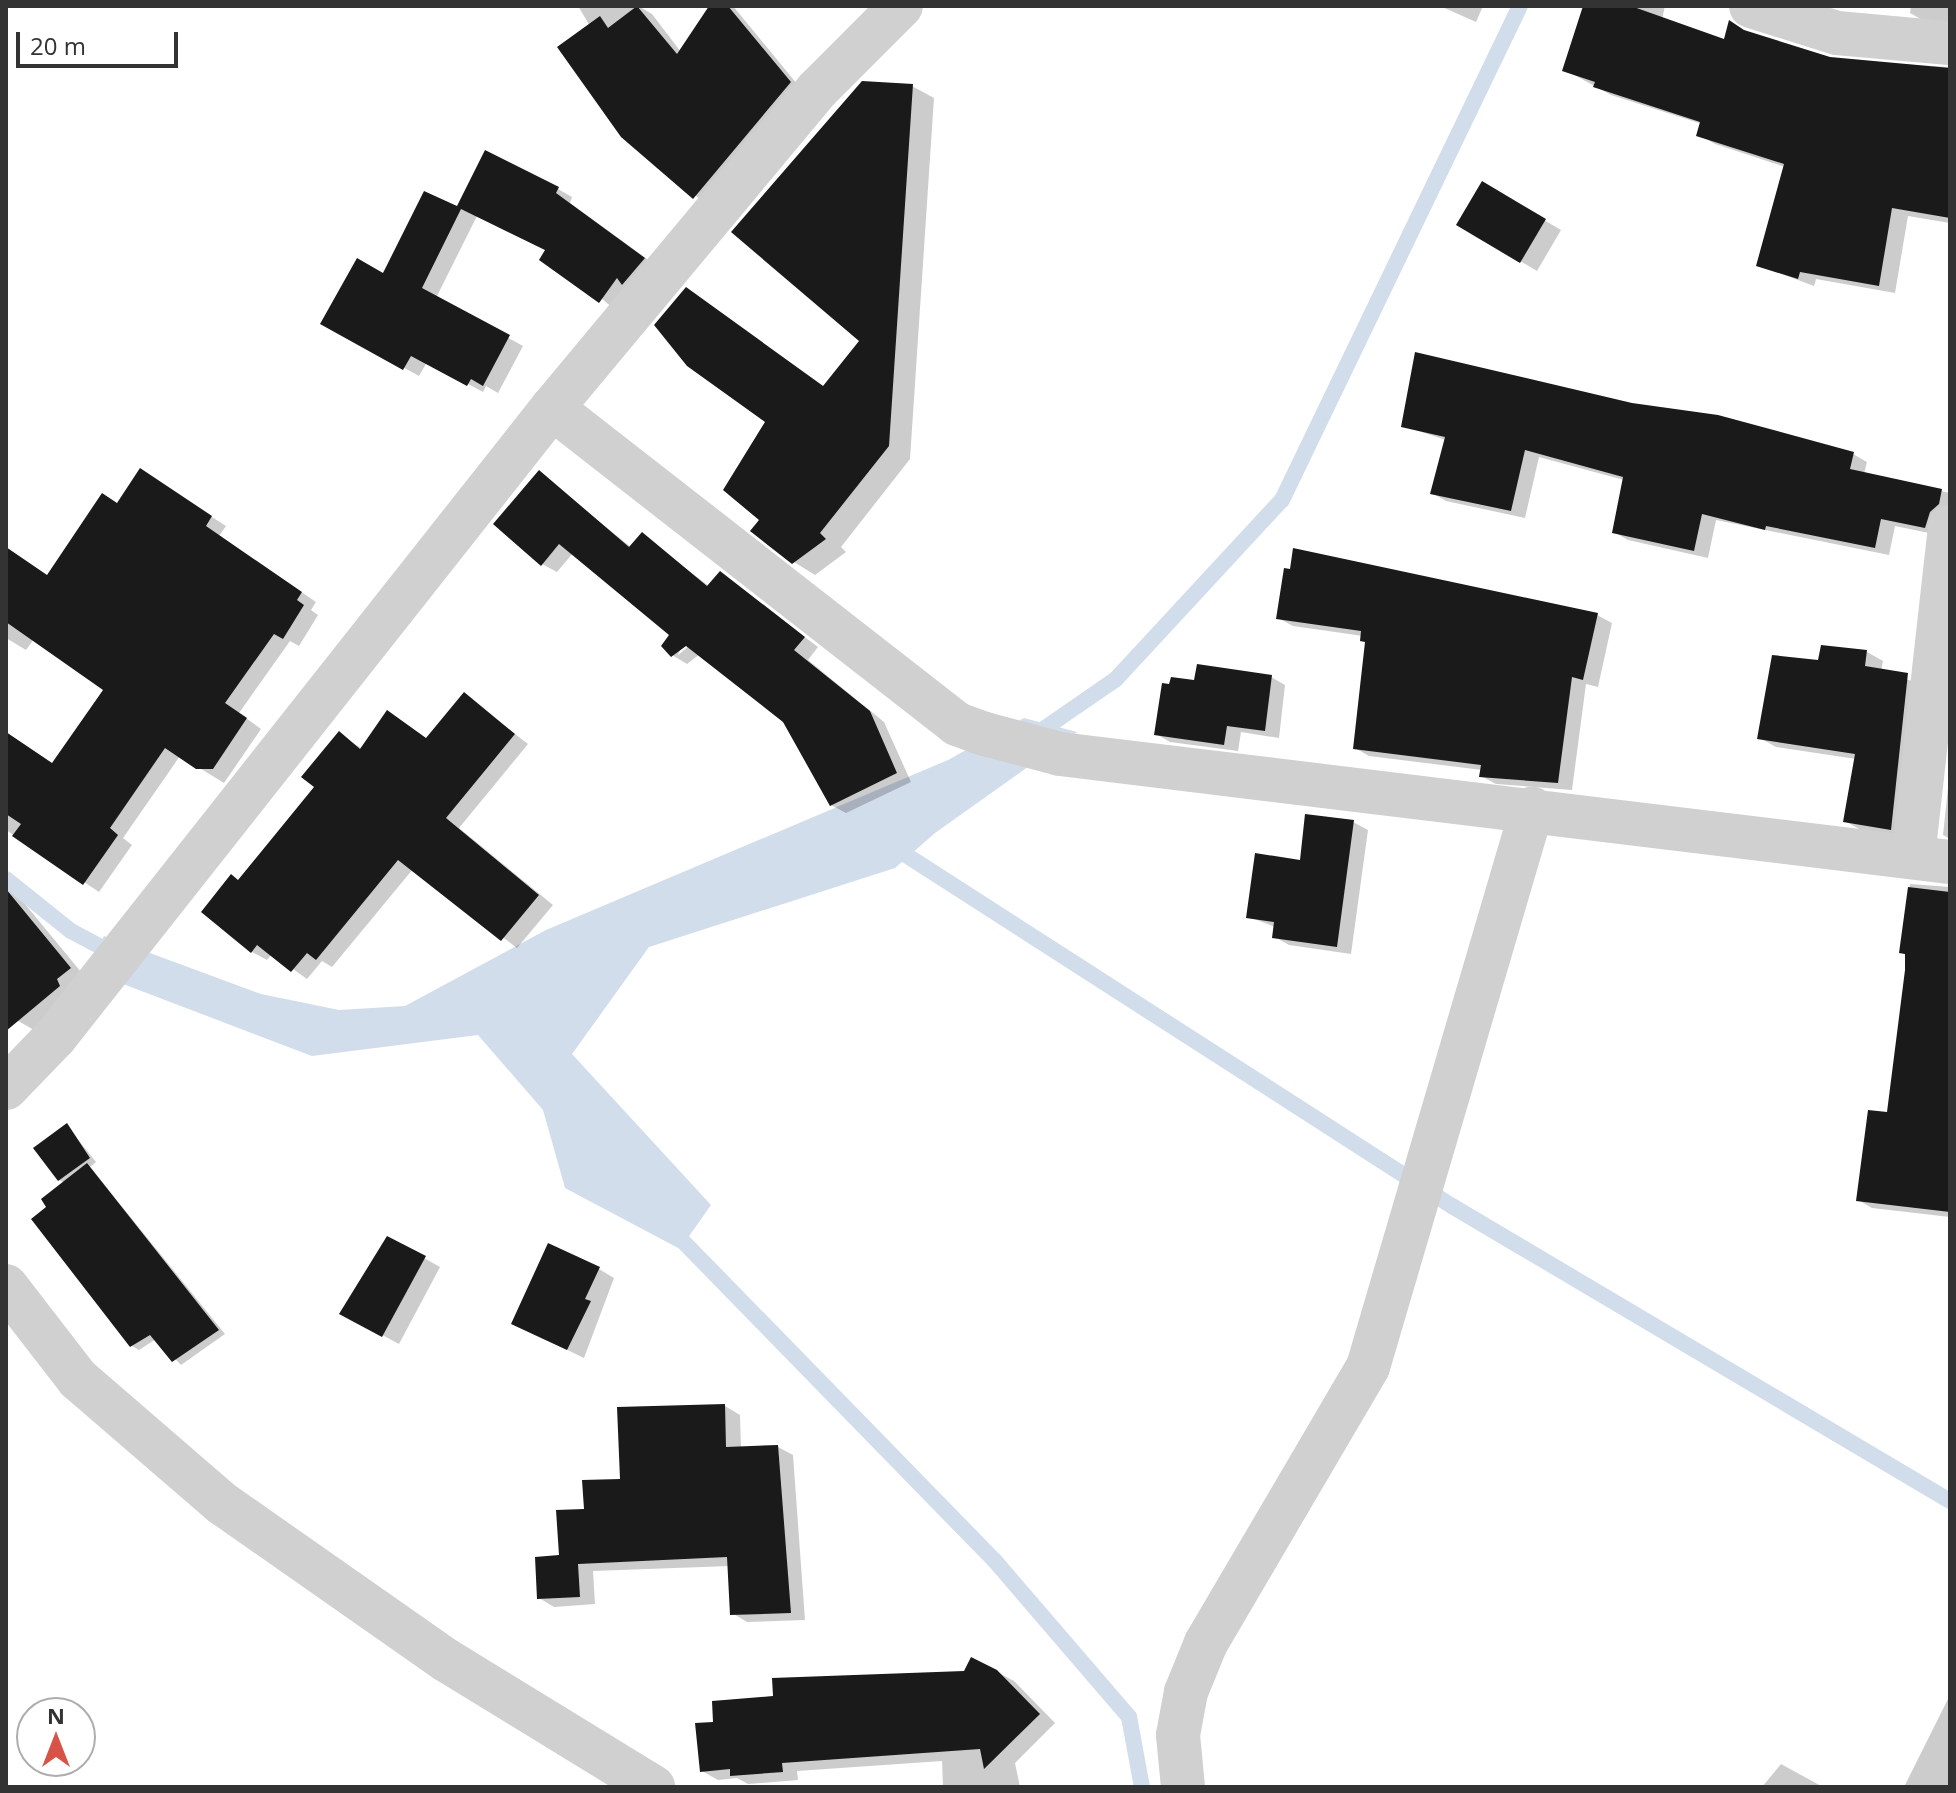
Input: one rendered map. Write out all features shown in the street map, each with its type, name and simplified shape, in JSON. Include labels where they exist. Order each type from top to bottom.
[{"type":"street","points":[[6,1088],[117,958],[552,408],[818,89],[901,6]]},
{"type":"street","points":[[1751,6],[1837,33],[1950,43]]},
{"type":"street","points":[[552,408],[957,724],[985,734],[1060,754],[1932,859],[1950,526]]},
{"type":"street","points":[[1183,1787],[1178,1735],[1196,1668],[1368,1367],[1532,809]]},
{"type":"street","points":[[6,1286],[78,1379],[223,1504],[446,1660],[653,1787]]},
{"type":"water","points":[[1024,718],[1077,732],[935,833],[895,868],[649,947],[572,1054],[711,1205],[680,1249],[565,1188],[543,1110],[478,1035],[312,1056],[123,984],[92,958],[104,936],[261,994],[339,1010],[405,1006],[546,930],[948,760]]},
{"type":"building","points":[[637,6],[677,54],[709,6],[728,6],[791,82],[693,199],[621,137],[557,47],[600,16],[608,28]]},
{"type":"building","points":[[1583,6],[1631,6],[1724,39],[1729,20],[1744,30],[1830,57],[1950,68],[1950,218],[1892,208],[1879,286],[1800,272],[1798,279],[1756,266],[1784,164],[1696,136],[1700,122],[1593,87],[1595,82],[1562,71]]},
{"type":"building","points":[[862,81],[913,84],[889,446],[820,533],[826,539],[792,564],[750,531],[759,520],[723,490],[765,422],[687,366],[654,325],[686,287],[823,386],[859,341],[731,232]]},
{"type":"building","points":[[485,150],[559,187],[556,193],[645,258],[622,285],[617,278],[599,303],[539,260],[545,250],[461,209],[422,288],[510,335],[483,386],[471,379],[467,386],[411,356],[403,370],[320,324],[357,258],[383,273],[424,191],[457,206]]},
{"type":"building","points":[[1482,181],[1546,219],[1520,263],[1456,225]]},
{"type":"building","points":[[1415,352],[1632,403],[1718,415],[1854,452],[1850,469],[1942,489],[1939,504],[1930,512],[1925,528],[1881,519],[1875,548],[1766,526],[1765,530],[1702,514],[1694,551],[1612,533],[1623,477],[1525,450],[1511,511],[1430,494],[1445,437],[1401,427]]},
{"type":"building","points":[[140,468],[212,516],[206,526],[302,592],[297,600],[304,605],[283,639],[274,634],[225,703],[247,718],[213,769],[196,769],[165,748],[110,828],[118,835],[83,885],[12,836],[21,824],[6,814],[6,732],[52,763],[103,690],[6,622],[6,547],[47,575],[102,493],[117,503]]},
{"type":"building","points":[[539,470],[629,547],[642,532],[707,586],[720,571],[805,637],[794,650],[870,711],[897,773],[830,806],[783,722],[686,646],[671,657],[661,646],[669,635],[559,544],[541,566],[493,524]]},
{"type":"building","points":[[1293,548],[1598,613],[1583,680],[1572,677],[1558,783],[1479,777],[1481,765],[1353,749],[1365,642],[1360,641],[1361,631],[1276,619],[1284,568],[1290,569]]},
{"type":"building","points":[[1821,645],[1867,650],[1865,666],[1908,673],[1891,830],[1843,822],[1855,754],[1757,739],[1772,655],[1818,660]]},
{"type":"building","points":[[1197,664],[1272,675],[1265,731],[1227,726],[1224,745],[1154,735],[1162,683],[1169,684],[1171,677],[1194,680]]},
{"type":"building","points":[[464,692],[515,734],[446,818],[539,895],[501,941],[398,860],[316,960],[307,953],[291,972],[257,945],[251,953],[201,912],[231,874],[238,880],[314,787],[301,777],[339,731],[360,749],[387,710],[426,738]]},
{"type":"building","points":[[1305,814],[1354,820],[1337,947],[1272,938],[1274,922],[1246,918],[1255,853],[1300,860]]},
{"type":"building","points":[[1908,887],[1950,892],[1950,1212],[1856,1201],[1868,1110],[1887,1112],[1905,970],[1905,954],[1899,953]]},
{"type":"building","points":[[6,889],[71,968],[57,979],[60,986],[6,1031]]},
{"type":"building","points":[[67,1123],[90,1158],[58,1181],[33,1148]]},
{"type":"building","points":[[87,1163],[219,1330],[172,1362],[150,1335],[130,1347],[31,1219],[46,1207],[41,1199]]},
{"type":"building","points":[[387,1236],[426,1256],[382,1337],[339,1314]]},
{"type":"building","points":[[548,1243],[600,1267],[585,1299],[591,1301],[567,1350],[511,1324]]},
{"type":"building","points":[[725,1404],[726,1447],[778,1445],[791,1613],[730,1615],[727,1557],[578,1564],[580,1597],[537,1599],[535,1557],[559,1555],[556,1510],[584,1509],[582,1480],[620,1479],[617,1407]]},
{"type":"building","points":[[971,1657],[997,1670],[1040,1714],[984,1769],[980,1749],[782,1763],[783,1772],[730,1776],[730,1769],[700,1772],[695,1723],[713,1722],[712,1701],[773,1696],[772,1678],[964,1671]]},
{"type":"waterway","points":[[1032,737],[1116,679],[1282,500],[1520,6]]},
{"type":"waterway","points":[[892,846],[1452,1206],[1950,1501]]},
{"type":"waterway","points":[[6,879],[71,931],[116,955]]},
{"type":"waterway","points":[[669,1227],[995,1561],[1129,1717],[1142,1787]]}]
